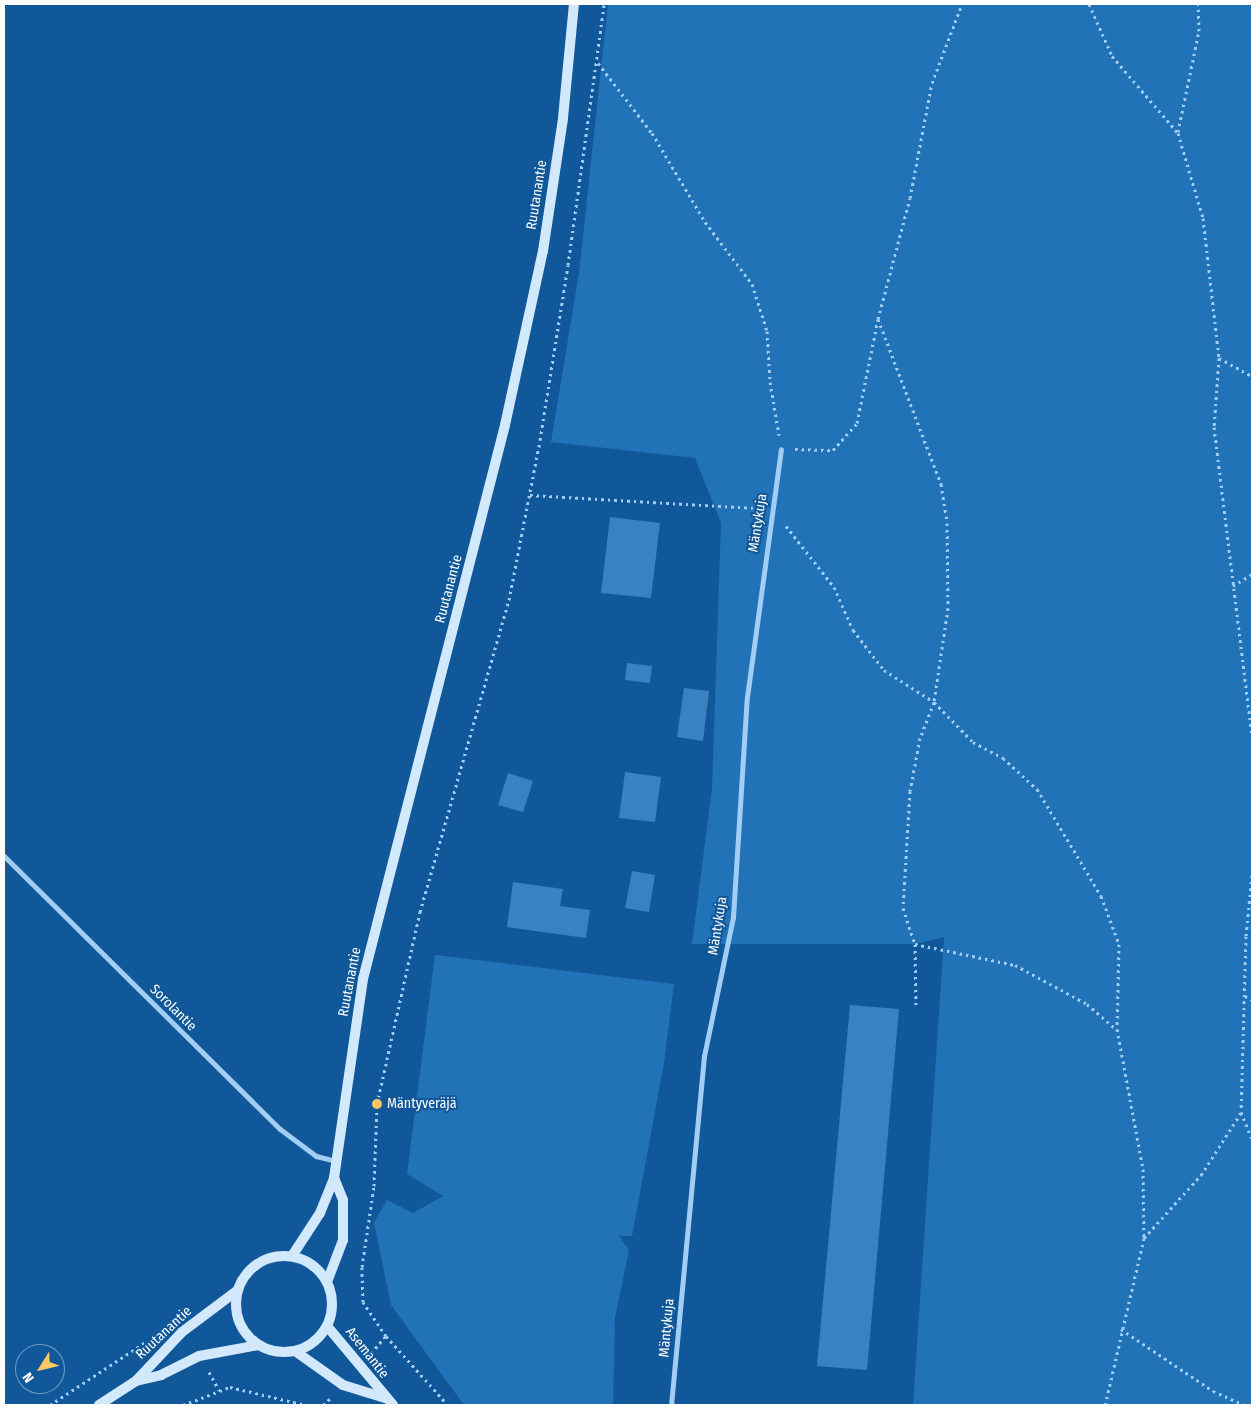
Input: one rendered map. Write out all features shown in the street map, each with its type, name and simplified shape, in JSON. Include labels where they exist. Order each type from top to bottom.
[{"type":"main road","name":"Ruutanantie","points":[[292,1256],[320,1213],[334,1178],[363,979],[485,504],[543,251],[563,118],[574,4]]},
{"type":"main road","points":[[327,1282],[342,1240],[344,1200],[334,1178]]},
{"type":"main road","points":[[292,1256],[306,1261],[327,1282],[332,1296],[327,1326],[308,1346],[295,1351],[283,1352],[259,1345],[241,1327],[236,1302],[238,1290],[243,1277],[265,1259],[292,1256]]},
{"type":"main road","name":"Ruutanantie","points":[[99,1405],[136,1381],[182,1332],[238,1290]]},
{"type":"main road","name":"Asemantie","points":[[327,1326],[360,1364],[385,1398],[393,1405]]},
{"type":"main road","name":"Ruutanantie","points":[[136,1381],[161,1376],[206,1354],[259,1345]]},
{"type":"main road","name":"Asemantie","points":[[295,1351],[343,1386],[385,1398]]},
{"type":"street","name":"Mäntykuja","points":[[671,1405],[704,1056],[733,917],[747,697],[781,449]]},
{"type":"street","name":"Sorolantie","points":[[4,856],[280,1129],[316,1156],[336,1161]]},
{"type":"path","points":[[448,1405],[386,1336],[363,1302],[362,1268],[374,1186],[377,1104],[420,912],[509,600],[530,495],[598,63],[604,4]]},
{"type":"path","points":[[598,63],[652,133],[705,222],[752,284],[768,330],[770,382],[781,449],[834,450],[857,423],[878,319],[910,198],[932,83],[962,4]]},
{"type":"path","points":[[1089,4],[1112,56],[1178,133],[1203,218],[1218,358],[1214,427],[1252,736]]},
{"type":"path","points":[[1178,133],[1199,31],[1198,4]]},
{"type":"path","points":[[878,319],[941,484],[945,513],[948,608],[934,702],[920,738],[910,791],[903,908],[915,944],[916,1005]]},
{"type":"path","points":[[1218,358],[1252,376]]},
{"type":"path","points":[[530,495],[772,510],[834,587],[853,630],[884,670],[934,702],[973,742],[1003,758],[1037,789],[1101,896],[1119,944],[1117,1030],[1143,1170],[1144,1238],[1121,1329],[1105,1405]]},
{"type":"path","points":[[1233,586],[1252,574]]},
{"type":"path","points":[[1252,875],[1241,1112],[1252,1138]]},
{"type":"path","points":[[915,944],[1015,965],[1087,1004],[1117,1030]]},
{"type":"path","points":[[1246,996],[1252,1000]]},
{"type":"path","points":[[1144,1238],[1201,1175],[1241,1112]]},
{"type":"path","points":[[1121,1329],[1213,1390],[1244,1405]]},
{"type":"path","points":[[50,1405],[156,1334]]},
{"type":"path","points":[[360,1364],[386,1336]]},
{"type":"path","points":[[324,1405],[343,1386]]},
{"type":"path","points":[[182,1405],[230,1387],[306,1405]]},
{"type":"shaded area","points":[[608,4],[1252,4],[1252,1405],[913,1405],[944,937],[915,944],[692,944],[712,788],[721,523],[695,458],[551,442],[579,273]]},
{"type":"shaded area","points":[[435,955],[674,984],[664,1063],[632,1236],[619,1236],[629,1250],[615,1318],[613,1405],[464,1405],[391,1305],[374,1223],[387,1200],[413,1213],[443,1196],[407,1174]]},
{"type":"building","points":[[610,517],[660,523],[651,598],[601,593]]},
{"type":"building","points":[[627,663],[652,666],[650,683],[625,680]]},
{"type":"building","points":[[684,688],[709,691],[703,741],[677,737]]},
{"type":"building","points":[[625,772],[661,777],[655,822],[619,818]]},
{"type":"building","points":[[508,773],[533,781],[523,812],[498,805]]},
{"type":"building","points":[[632,871],[655,875],[649,912],[625,908]]},
{"type":"building","points":[[513,882],[563,889],[560,906],[590,910],[586,938],[507,927]]},
{"type":"building","points":[[850,1005],[899,1009],[867,1370],[817,1366]]},
{"type":"place","name":"Mäntyveräjä","points":[[377,1104]]}]
